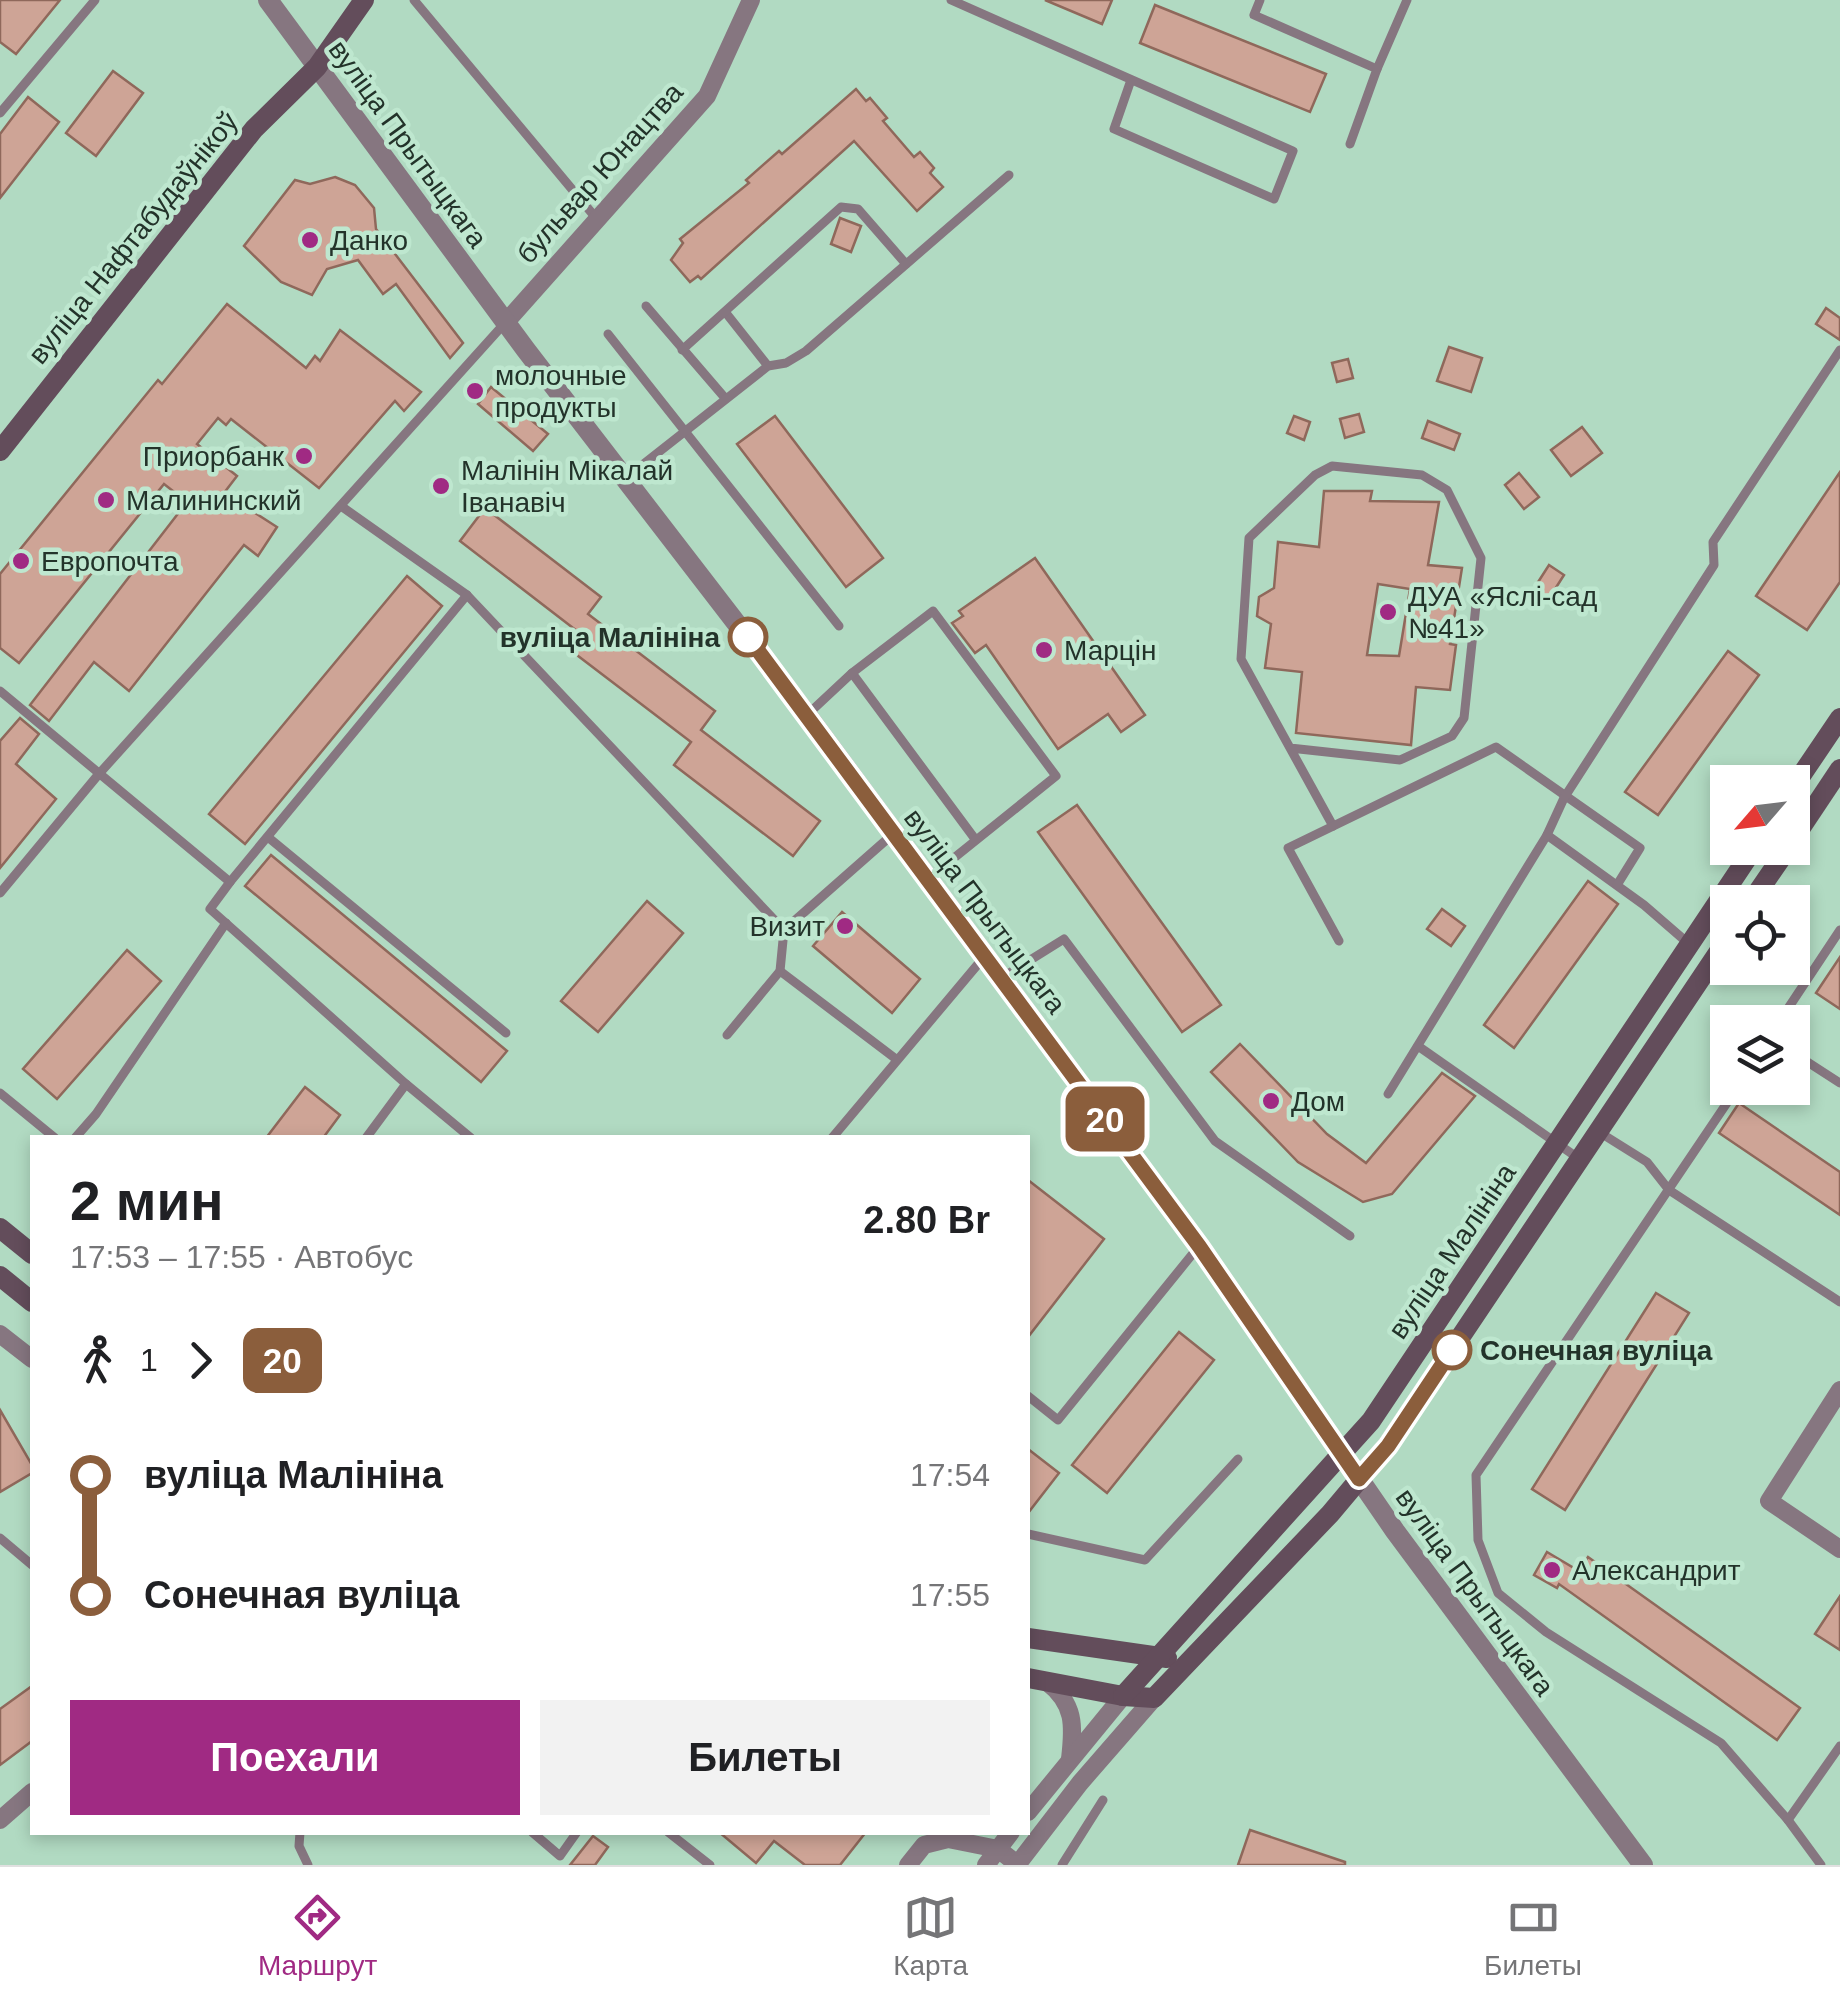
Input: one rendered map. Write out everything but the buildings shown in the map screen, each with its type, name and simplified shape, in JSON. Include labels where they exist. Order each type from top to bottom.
[{"type":"main road","points":[[317,66],[364,0]]},
{"type":"main road","name":"вуліца Нафтабудаўнікоў","points":[[0,451],[254,129],[317,66]]},
{"type":"main road","points":[[1808,765],[1840,718]]},
{"type":"main road","points":[[1810,813],[1840,769]]},
{"type":"main road","name":"вуліца Малініна","points":[[1122,1696],[1371,1421],[1743,865]]},
{"type":"main road","name":"вуліца Малініна","points":[[1154,1698],[1388,1446],[1710,965]]},
{"type":"main road","points":[[0,1228],[30,1252]]},
{"type":"main road","points":[[0,1276],[30,1300]]},
{"type":"main road","points":[[1030,1638],[1189,1661]]},
{"type":"main road","points":[[1037,1680],[1154,1698]]},
{"type":"street","name":"вуліца Прытыцкага","points":[[268,0],[506,322],[808,715],[1199,1246],[1342,1456],[1643,1865]]},
{"type":"street","name":"бульвар Юнацтва","points":[[506,322],[706,96],[751,0]]},
{"type":"street","points":[[0,1334],[30,1356]]},
{"type":"street","points":[[1840,1390],[1769,1501],[1840,1549]]},
{"type":"street","points":[[1037,1680],[1063,1695],[1072,1711],[1070,1758]]},
{"type":"street","points":[[1030,1809],[1122,1696]]},
{"type":"street","points":[[908,1865],[924,1844],[948,1839],[998,1849],[1017,1864],[1154,1698]]},
{"type":"street","points":[[0,1820],[30,1794]]},
{"type":"street","points":[[986,1865],[1009,1835]]},
{"type":"lane","points":[[0,114],[95,0]]},
{"type":"lane","points":[[414,0],[596,218]]},
{"type":"lane","points":[[952,0],[1293,152],[1274,199],[1114,129],[1131,80]]},
{"type":"lane","points":[[1260,0],[1254,15],[1378,69]]},
{"type":"lane","points":[[1350,144],[1406,0]]},
{"type":"lane","points":[[627,478],[768,366],[806,351],[1010,175]]},
{"type":"lane","points":[[682,350],[841,207],[858,209],[906,264]]},
{"type":"lane","points":[[646,306],[726,398]]},
{"type":"lane","points":[[726,313],[768,366]]},
{"type":"lane","points":[[0,893],[98,775],[506,322]]},
{"type":"lane","points":[[608,334],[839,626]]},
{"type":"lane","points":[[1388,1094],[1547,835],[1564,798],[1714,566],[1713,542],[1840,350]]},
{"type":"lane","points":[[1290,748],[1400,760],[1452,736],[1464,718],[1481,558],[1447,490],[1422,475],[1332,466],[1315,475],[1249,538],[1241,659],[1290,748],[1333,826]]},
{"type":"lane","points":[[341,506],[467,595],[784,930]]},
{"type":"lane","points":[[467,595],[210,909],[467,1135]]},
{"type":"lane","points":[[808,715],[852,672],[933,611],[1056,776],[926,879]]},
{"type":"lane","points":[[852,672],[975,839]]},
{"type":"lane","points":[[0,690],[230,882]]},
{"type":"lane","points":[[1339,941],[1288,848],[1496,747],[1640,848],[1617,886]]},
{"type":"lane","points":[[727,1035],[780,971],[784,930],[893,834]]},
{"type":"lane","points":[[1547,835],[1690,944]]},
{"type":"lane","points":[[269,838],[506,1033]]},
{"type":"lane","points":[[78,1135],[226,923]]},
{"type":"lane","points":[[1791,1005],[1840,930]]},
{"type":"lane","points":[[1000,978],[1064,939],[1215,1141],[1350,1236]]},
{"type":"lane","points":[[834,1135],[984,957]]},
{"type":"lane","points":[[780,971],[896,1059]]},
{"type":"lane","points":[[1418,1046],[1580,1160]]},
{"type":"lane","points":[[1810,1064],[1840,1084]]},
{"type":"lane","points":[[368,1135],[406,1084]]},
{"type":"lane","points":[[0,1093],[51,1135]]},
{"type":"lane","points":[[1725,1105],[1476,1476],[1478,1540],[1498,1593],[1546,1632],[1720,1743],[1788,1820],[1821,1865]]},
{"type":"lane","points":[[1599,1132],[1646,1162],[1669,1190],[1840,1302]]},
{"type":"lane","points":[[1030,1398],[1058,1420],[1199,1246]]},
{"type":"lane","points":[[1030,1534],[1145,1560],[1238,1458]]},
{"type":"lane","points":[[0,1538],[30,1563]]},
{"type":"lane","points":[[1788,1820],[1840,1746]]},
{"type":"lane","points":[[1062,1865],[1104,1800]]},
{"type":"lane","points":[[300,1835],[308,1865]]},
{"type":"lane","points":[[536,1835],[569,1865]]},
{"type":"lane","points":[[560,1856],[575,1835]]},
{"type":"lane","points":[[672,1835],[707,1864]]},
{"type":"bus line","name":"20","points":[[748,637],[1199,1246],[1359,1479],[1388,1446],[1452,1350]]},
{"type":"place","name":"Данко","points":[[310,240]]},
{"type":"place","name":"молочные продукты","points":[[475,391]]},
{"type":"place","name":"Приорбанк","points":[[304,456]]},
{"type":"place","name":"Малінін Мікалай Іванавіч","points":[[441,486]]},
{"type":"place","name":"Малининский","points":[[106,500]]},
{"type":"place","name":"Европочта","points":[[21,561]]},
{"type":"place","name":"ДУА «Яслі-сад №41»","points":[[1388,612]]},
{"type":"place","name":"вуліца Малініна","points":[[748,637]]},
{"type":"place","name":"Марцін","points":[[1044,650]]},
{"type":"place","name":"Визит","points":[[845,926]]},
{"type":"place","name":"Дом","points":[[1271,1101]]},
{"type":"place","name":"Сонечная вуліца","points":[[1452,1350]]},
{"type":"place","name":"Александрит","points":[[1552,1570]]}]
